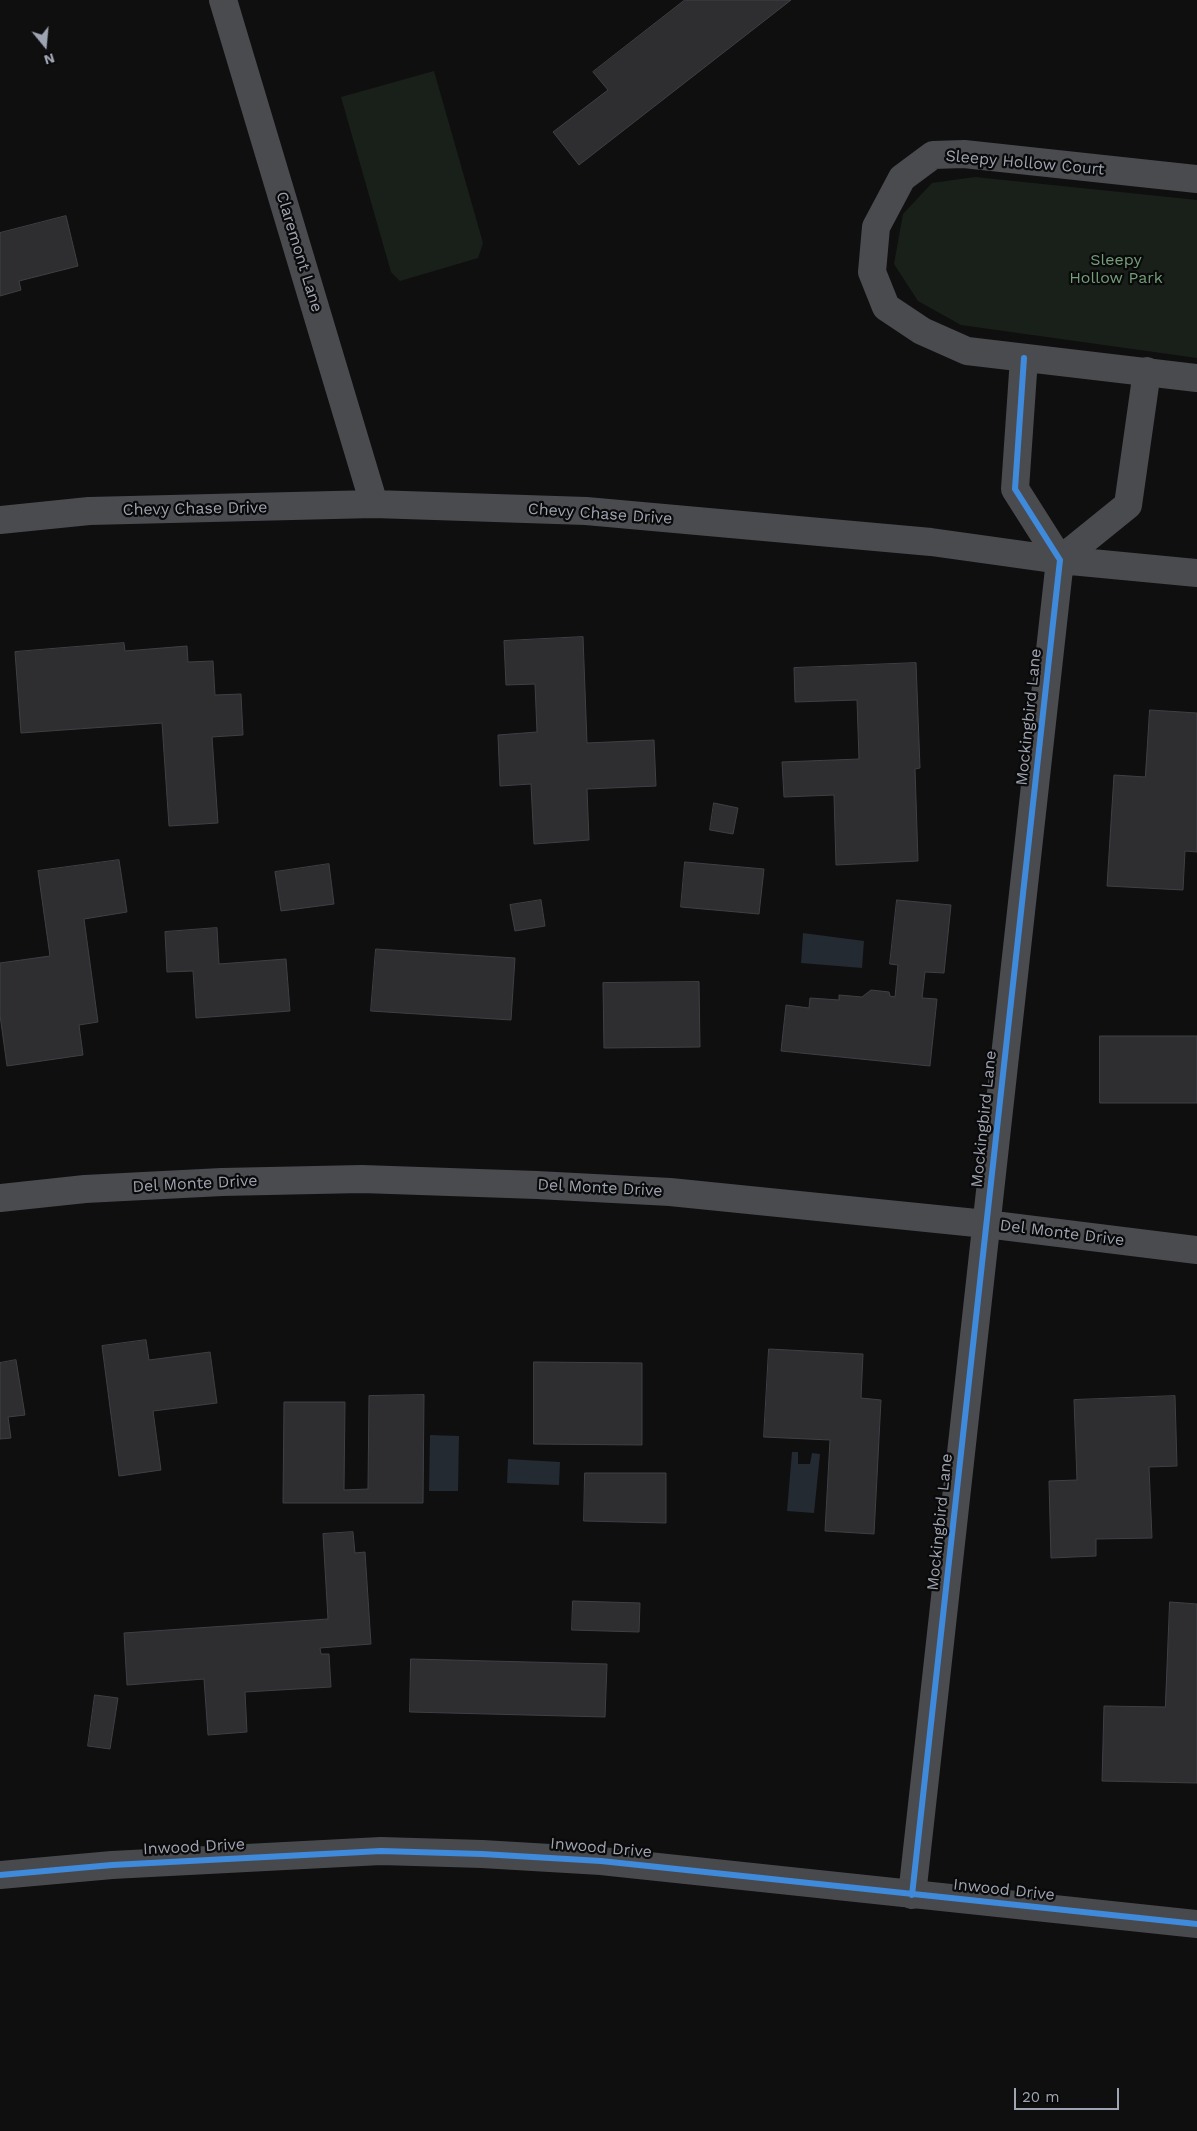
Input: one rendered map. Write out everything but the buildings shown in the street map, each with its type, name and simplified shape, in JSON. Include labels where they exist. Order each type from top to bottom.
[{"type":"street","name":"Claremont Lane","points":[[223,0],[374,504]]},
{"type":"street","name":"Sleepy Hollow Court","points":[[1197,179],[964,154],[933,155],[902,178],[876,227],[872,272],[886,307],[922,331],[967,351],[1197,378]]},
{"type":"street","points":[[1024,358],[1014,489],[1060,560],[1128,505],[1147,372]]},
{"type":"street","name":"Chevy Chase Drive","points":[[0,520],[89,511],[374,504],[586,511],[931,542],[1060,560],[1197,573]]},
{"type":"street","name":"Mockingbird Lane","points":[[912,1895],[1060,560]]},
{"type":"street","name":"Del Monte Drive","points":[[0,1198],[86,1189],[222,1182],[362,1178],[537,1185],[670,1192],[986,1224],[1197,1250]]},
{"type":"street","name":"Inwood Drive","points":[[0,1875],[112,1865],[381,1851],[482,1854],[601,1861],[1197,1924]]},
{"type":"green space","points":[[434,71],[483,243],[478,258],[400,281],[391,272],[341,97]]},
{"type":"green space","name":"Sleepy Hollow Park","points":[[975,177],[1197,200],[1197,358],[961,325],[918,301],[894,264],[903,214],[932,183]]},
{"type":"shaded area","points":[[803,933],[864,941],[862,968],[801,963]]},
{"type":"shaded area","points":[[430,1435],[459,1436],[458,1491],[429,1491]]},
{"type":"shaded area","points":[[792,1452],[798,1452],[798,1464],[810,1464],[812,1453],[820,1454],[814,1513],[787,1511]]},
{"type":"shaded area","points":[[508,1459],[560,1462],[559,1485],[507,1483]]},
{"type":"cycle path","points":[[912,1895],[1060,560],[1015,489],[1024,358]]},
{"type":"cycle path","points":[[0,1875],[112,1865],[381,1851],[482,1854],[601,1861],[1197,1924]]}]
